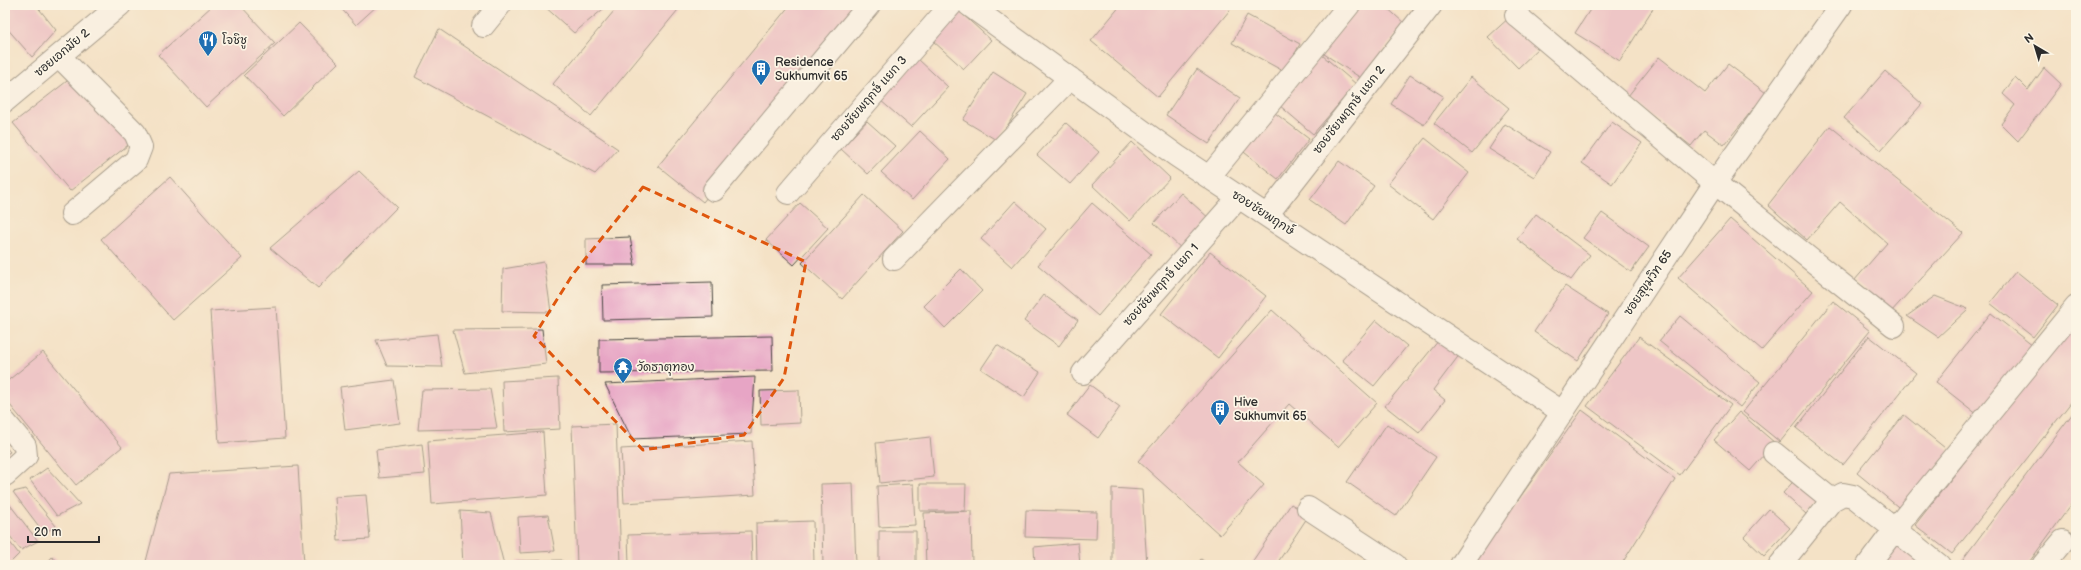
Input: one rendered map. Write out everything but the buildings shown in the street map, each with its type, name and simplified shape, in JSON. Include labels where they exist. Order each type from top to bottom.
[{"type":"street","name":"ซอยเอกมัย 2","points":[[5,101],[120,5]]},
{"type":"street","points":[[483,26],[500,5]]},
{"type":"street","points":[[714,190],[869,5]]},
{"type":"street","name":"ซอยชัยพฤกษ์ แยก 3","points":[[788,193],[951,5]]},
{"type":"street","name":"ซอยชัยพฤกษ์","points":[[969,5],[1209,177],[1562,412]]},
{"type":"street","points":[[1209,177],[1349,5]]},
{"type":"street","name":"ซอยชัยพฤกษ์ แยก 2","points":[[1267,215],[1431,5]]},
{"type":"street","name":"ซอยสุขุมวิท 65","points":[[1461,565],[1715,183],[1841,5]]},
{"type":"street","points":[[1516,15],[1715,183],[1894,326]]},
{"type":"street","points":[[59,56],[135,133],[141,147],[136,160],[72,214]]},
{"type":"street","points":[[894,260],[1070,78]]},
{"type":"street","name":"ซอยชัยพฤกษ์ แยก 1","points":[[1083,373],[1239,197]]},
{"type":"street","points":[[1868,565],[1894,529],[2076,307]]},
{"type":"street","points":[[5,422],[27,450],[26,456],[5,475]]},
{"type":"street","points":[[1774,454],[1832,500]]},
{"type":"street","points":[[1780,565],[1832,500],[1843,494],[1853,496],[1939,565]]},
{"type":"street","points":[[1308,508],[1395,565]]},
{"type":"street","points":[[2043,565],[2063,541]]},
{"type":"highlighted area","points":[[643,187],[806,262],[784,378],[744,435],[643,450],[534,336],[573,274]]},
{"type":"place","name":"โจชิชู","points":[[208,57]]},
{"type":"place","name":"Residence Sukhumvit 65","points":[[761,86]]},
{"type":"place","name":"วัดธาตุทอง","points":[[623,384]]},
{"type":"place","name":"Hive Sukhumvit 65","points":[[1220,426]]}]
